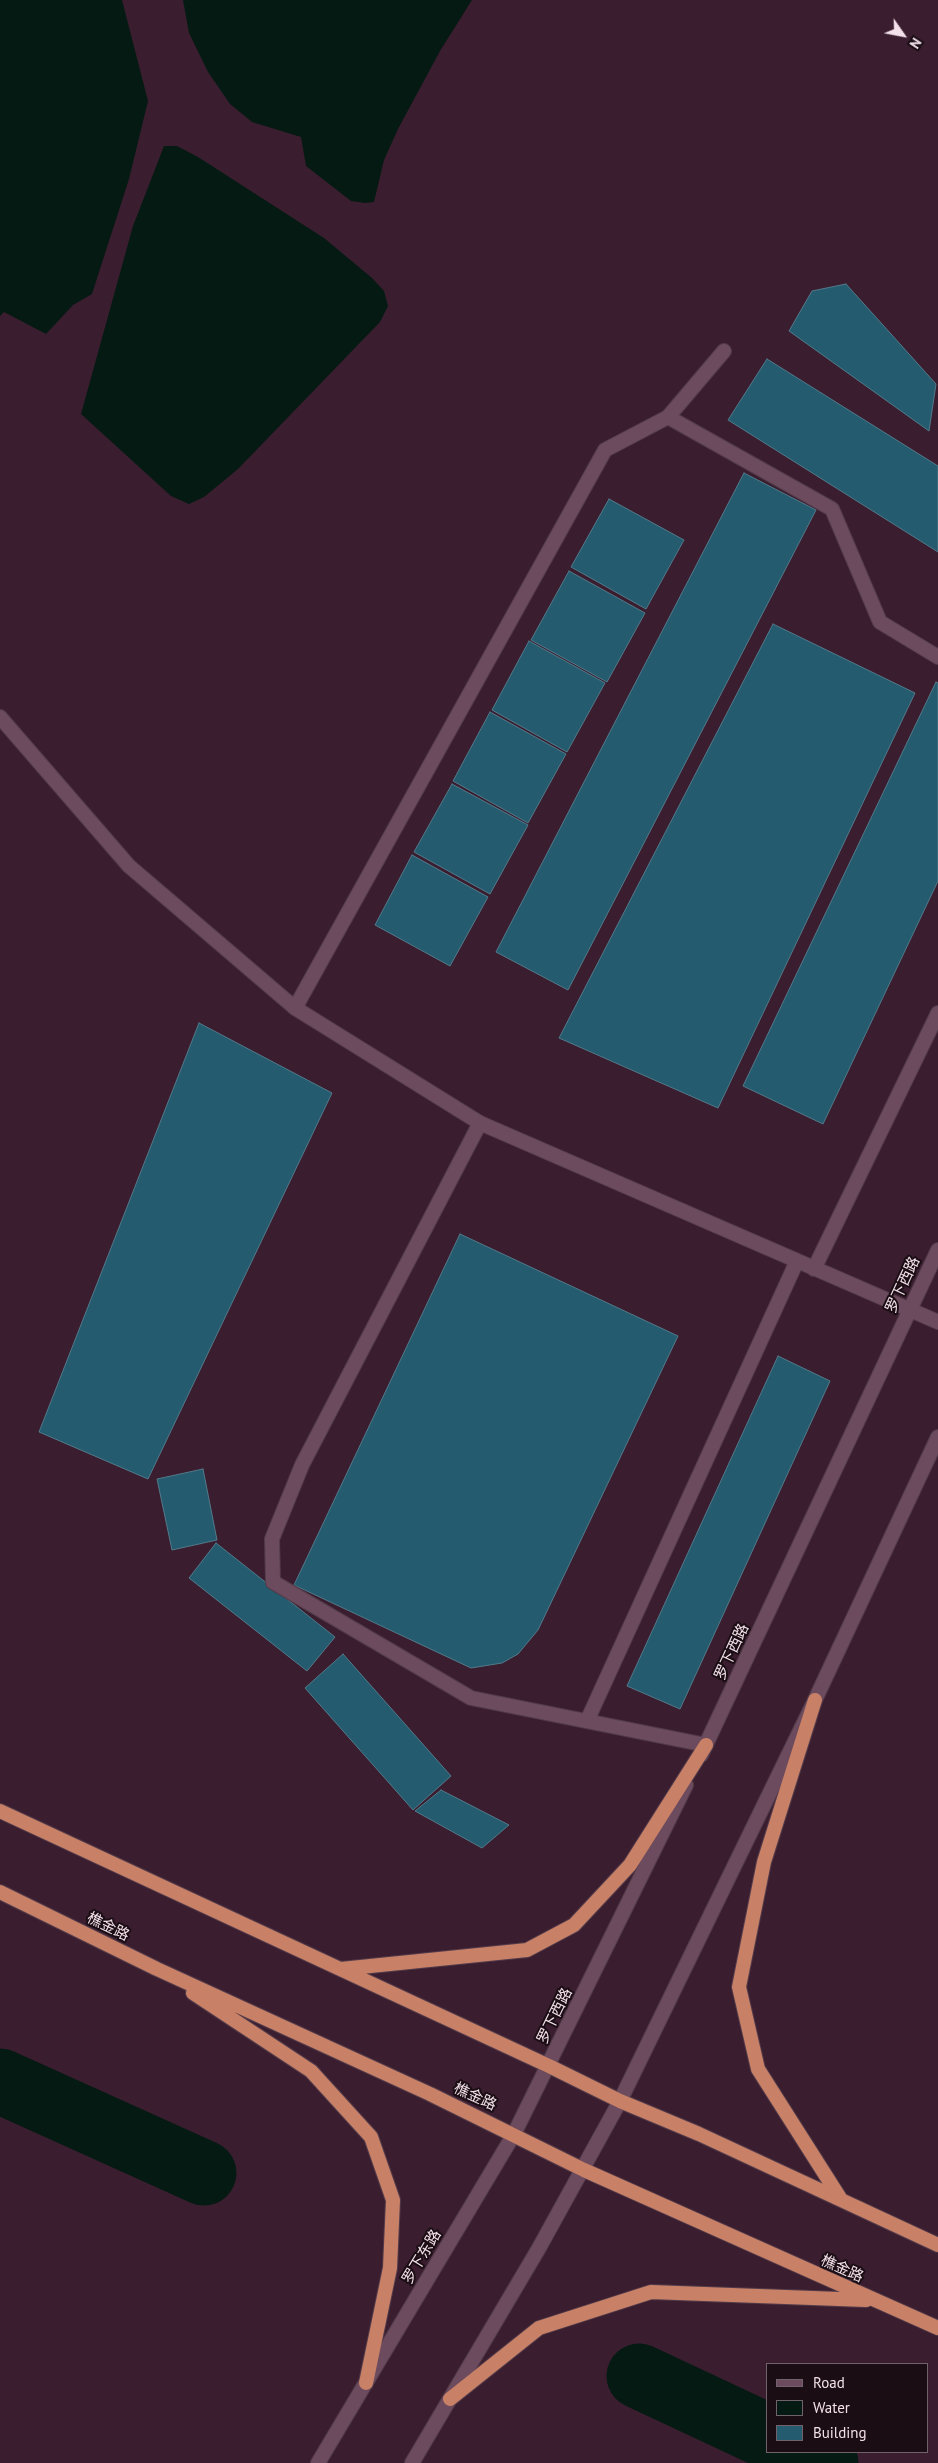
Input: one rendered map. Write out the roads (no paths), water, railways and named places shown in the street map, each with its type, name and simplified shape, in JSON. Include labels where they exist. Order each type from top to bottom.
[{"type":"highway","points":[[815,1700],[764,1862],[739,1987],[758,2069],[840,2198]]},
{"type":"highway","points":[[341,1969],[527,1950],[574,1925],[630,1865],[706,1745]]},
{"type":"highway","points":[[0,1811],[549,2066],[620,2101],[699,2134],[938,2245]]},
{"type":"highway","name":"樵金路","points":[[0,1892],[156,1970],[514,2134],[584,2170],[873,2301],[938,2328]]},
{"type":"highway","points":[[156,1970],[311,2071],[371,2137],[393,2200],[390,2268],[366,2383]]},
{"type":"highway","points":[[450,2399],[539,2328],[651,2292],[873,2301]]},
{"type":"main road","points":[[295,1008],[605,450],[668,417],[724,351]]},
{"type":"main road","points":[[668,417],[832,509],[880,622],[938,657]]},
{"type":"main road","points":[[0,717],[129,866],[295,1008],[480,1123],[938,1322]]},
{"type":"main road","points":[[814,1269],[938,1013]]},
{"type":"main road","points":[[480,1123],[302,1464],[272,1539],[273,1582],[471,1698],[706,1745]]},
{"type":"main road","name":"罗下西路","points":[[549,2066],[706,1745],[938,1250]]},
{"type":"main road","points":[[587,1721],[797,1261]]},
{"type":"main road","points":[[412,2463],[584,2170],[620,2101],[815,1700],[938,1437]]},
{"type":"main road","name":"罗下东路","points":[[318,2463],[514,2134],[549,2066]]},
{"type":"water","points":[[0,0],[122,0],[148,101],[129,179],[92,294],[73,305],[46,334],[4,312],[0,316]]},
{"type":"water","points":[[183,0],[472,0],[440,51],[398,129],[384,160],[374,202],[365,203],[351,201],[306,166],[301,137],[252,122],[230,104],[208,72],[189,33]]},
{"type":"water","points":[[164,146],[177,146],[198,157],[324,238],[372,278],[384,291],[388,306],[380,322],[238,469],[204,497],[189,504],[171,496],[81,414],[133,226]]},
{"type":"waterway","points":[[0,2081],[204,2173]]},
{"type":"waterway","points":[[639,2376],[766,2436]]},
{"type":"waterway","points":[[803,2453],[826,2463]]}]
